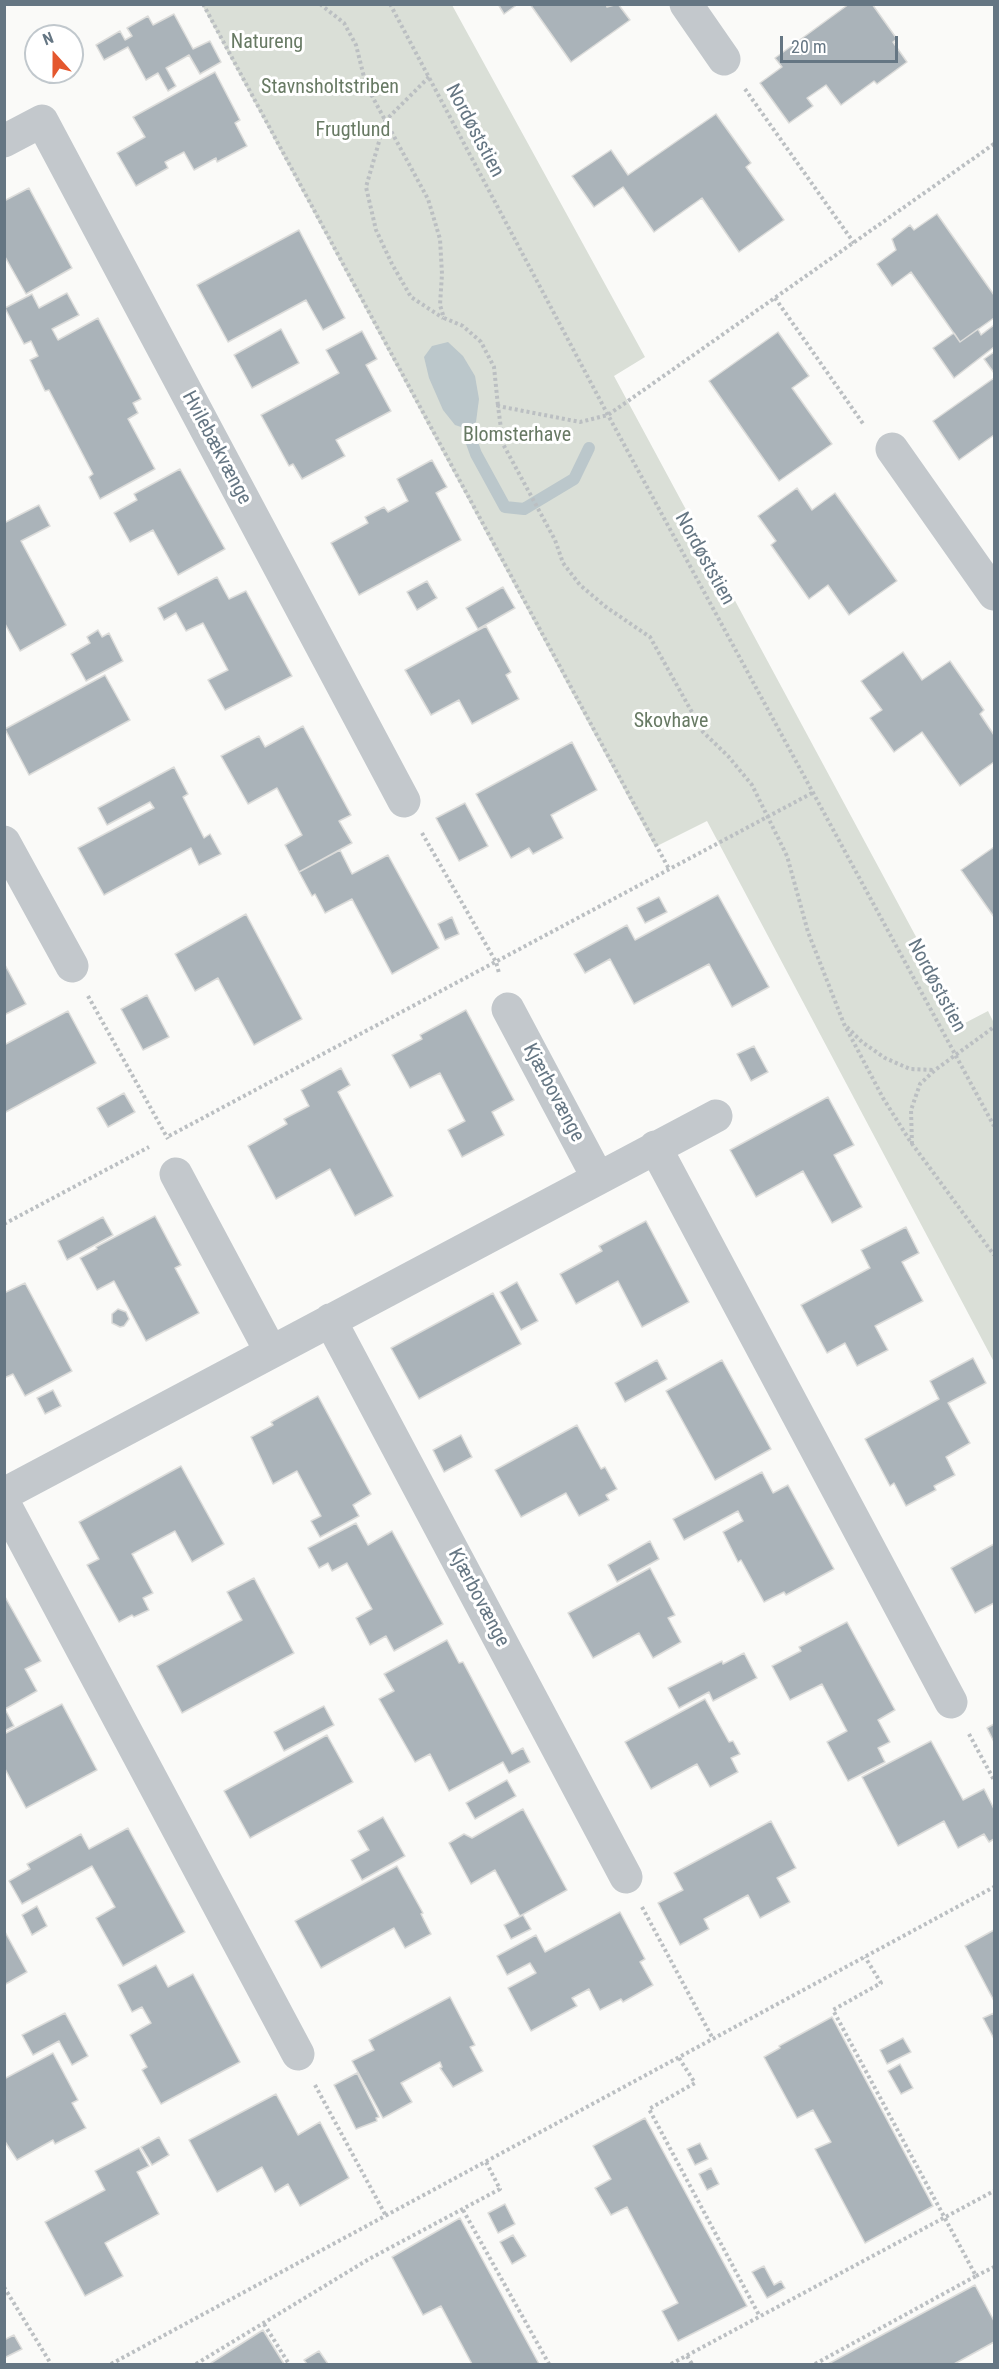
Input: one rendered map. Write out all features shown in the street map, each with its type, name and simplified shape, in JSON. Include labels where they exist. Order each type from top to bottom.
[{"type":"street","points":[[686,4],[724,59]]},
{"type":"street","name":"Hvilebækvænge","points":[[9,129],[42,121],[404,801]]},
{"type":"street","points":[[892,449],[994,594]]},
{"type":"street","points":[[4,842],[72,966]]},
{"type":"street","name":"Kjærbovænge","points":[[508,1008],[598,1178]]},
{"type":"street","points":[[4,1494],[716,1116]]},
{"type":"street","points":[[655,1147],[951,1702]]},
{"type":"street","points":[[176,1174],[271,1352]]},
{"type":"street","name":"Kjærbovænge","points":[[330,1320],[626,1877]]},
{"type":"street","points":[[4,1503],[298,2054]]},
{"type":"path","points":[[203,4],[669,869]]},
{"type":"path","points":[[320,4],[344,23],[356,45],[366,85],[428,200],[440,239],[442,274],[440,305],[444,318]]},
{"type":"path","name":"Nordøststien","points":[[390,4],[608,414],[994,1126]]},
{"type":"path","points":[[724,59],[854,243]]},
{"type":"path","points":[[429,77],[385,121],[366,187],[376,230],[392,264],[411,297],[444,318],[463,326],[481,342],[494,367],[503,444],[555,540],[563,563],[580,585],[606,607],[650,637],[687,708],[703,732],[728,756],[752,785],[787,856],[808,932],[844,1024],[883,1098],[912,1144],[994,1255]]},
{"type":"path","points":[[498,406],[580,422],[608,414],[994,144]]},
{"type":"path","points":[[775,297],[877,443],[892,449]]},
{"type":"path","points":[[4,1224],[814,792]]},
{"type":"path","points":[[404,801],[496,962]]},
{"type":"path","points":[[72,966],[168,1137]]},
{"type":"path","points":[[844,1024],[862,1042],[885,1058],[910,1069],[935,1070]]},
{"type":"path","points":[[912,1144],[911,1110],[920,1084],[955,1054],[994,1027]]},
{"type":"path","points":[[951,1702],[994,1780]]},
{"type":"path","points":[[626,1877],[713,2039]]},
{"type":"path","points":[[111,2364],[994,1887]]},
{"type":"path","points":[[866,1957],[881,1983],[833,2010],[976,2276]]},
{"type":"path","points":[[298,2054],[386,2216]]},
{"type":"path","points":[[679,2058],[695,2083],[648,2109],[759,2315]]},
{"type":"path","points":[[196,2364],[369,2259],[500,2189],[486,2162]]},
{"type":"path","points":[[670,2364],[945,2216],[994,2193]]},
{"type":"path","points":[[463,2210],[549,2364]]},
{"type":"path","points":[[815,2364],[994,2267]]},
{"type":"path","points":[[4,2287],[51,2364]]},
{"type":"path","points":[[264,2324],[289,2364]]},
{"type":"path","points":[[687,2356],[692,2364]]},
{"type":"green space","points":[[202,5],[452,5],[645,357],[614,376],[963,1024],[988,1011],[994,1023],[994,1362],[707,821],[655,847]]},
{"type":"shaded area","points":[[448,342],[463,356],[475,376],[479,399],[476,422],[467,429],[455,425],[443,410],[429,378],[424,357],[432,346]]},
{"type":"building","points":[[498,4],[518,4],[504,14]]},
{"type":"building","points":[[530,4],[606,4],[607,7],[618,4],[630,20],[571,62]]},
{"type":"building","points":[[849,4],[872,4],[897,39],[893,42],[907,62],[877,84],[874,81],[841,105],[826,85],[807,98],[813,106],[789,123],[760,83],[782,67],[775,58]]},
{"type":"building","points":[[174,14],[193,49],[210,41],[221,62],[200,74],[189,55],[166,68],[176,86],[168,91],[158,73],[146,80],[128,47],[104,60],[96,45],[120,31],[125,40],[132,36],[127,28],[148,16],[153,25]]},
{"type":"building","points":[[215,72],[240,120],[235,123],[247,146],[217,162],[216,158],[194,170],[184,152],[165,162],[168,168],[136,186],[117,153],[145,137],[133,117]]},
{"type":"building","points":[[716,114],[751,163],[746,167],[784,220],[739,252],[702,198],[654,232],[623,187],[594,207],[572,176],[611,150],[628,175]]},
{"type":"building","points":[[29,188],[72,268],[26,294],[4,255],[4,201]]},
{"type":"building","points":[[937,214],[994,295],[994,318],[960,342],[911,272],[892,286],[877,264],[896,250],[892,239],[910,225],[914,230]]},
{"type":"building","points":[[299,230],[345,318],[323,330],[306,300],[228,342],[197,285]]},
{"type":"building","points":[[67,293],[79,315],[52,329],[58,340],[98,318],[141,399],[133,403],[138,413],[128,419],[155,469],[100,499],[89,477],[93,474],[49,390],[45,391],[30,360],[38,356],[31,341],[24,344],[5,308],[32,294],[39,308]]},
{"type":"building","points":[[994,325],[994,347],[954,378],[933,348],[954,333],[960,342],[978,329],[981,335]]},
{"type":"building","points":[[281,329],[299,363],[252,388],[234,355]]},
{"type":"building","points":[[362,331],[377,359],[366,365],[391,411],[336,440],[345,456],[302,479],[293,464],[289,466],[261,415],[339,373],[326,350]]},
{"type":"building","points":[[778,332],[809,376],[792,388],[832,444],[779,481],[709,381]]},
{"type":"building","points":[[994,352],[994,373],[984,359]]},
{"type":"building","points":[[994,378],[994,435],[959,460],[933,421]]},
{"type":"building","points":[[432,460],[447,487],[436,493],[461,540],[359,595],[331,543],[368,523],[365,517],[384,507],[388,512],[408,501],[397,479]]},
{"type":"building","points":[[180,469],[225,549],[178,575],[153,530],[130,542],[114,513],[137,500],[134,494]]},
{"type":"building","points":[[797,488],[812,510],[835,493],[897,581],[849,615],[828,585],[809,599],[771,545],[776,541],[758,516]]},
{"type":"building","points":[[39,505],[50,526],[21,541],[66,625],[20,651],[4,622],[4,523]]},
{"type":"building","points":[[217,577],[229,599],[246,591],[292,676],[225,710],[208,680],[228,670],[203,623],[186,631],[176,613],[164,620],[158,608]]},
{"type":"building","points":[[427,581],[437,598],[417,610],[407,592]]},
{"type":"building","points":[[503,587],[515,608],[478,629],[466,608]]},
{"type":"building","points":[[486,626],[511,672],[506,675],[519,699],[472,724],[459,700],[431,715],[405,670]]},
{"type":"building","points":[[98,630],[102,637],[109,633],[123,661],[86,681],[71,654],[90,643],[87,637]]},
{"type":"building","points":[[903,652],[922,680],[950,661],[984,710],[980,714],[994,735],[994,762],[960,786],[922,732],[894,752],[870,718],[882,710],[861,681]]},
{"type":"building","points":[[105,675],[130,720],[29,775],[5,729]]},
{"type":"building","points":[[303,726],[351,815],[339,821],[352,843],[299,872],[285,845],[302,835],[277,788],[248,804],[221,756],[259,736],[265,747]]},
{"type":"building","points":[[572,742],[597,790],[551,815],[563,838],[533,854],[529,848],[511,858],[476,794]]},
{"type":"building","points":[[174,767],[188,794],[183,797],[204,838],[210,834],[221,854],[199,865],[191,848],[104,895],[78,848],[154,808],[150,802],[107,825],[98,808]]},
{"type":"building","points":[[465,803],[488,846],[459,861],[436,818]]},
{"type":"building","points":[[994,847],[994,917],[961,870]]},
{"type":"building","points":[[340,850],[352,874],[388,855],[439,948],[392,974],[352,899],[325,913],[315,894],[312,896],[299,872]]},
{"type":"building","points":[[718,895],[769,987],[732,1007],[709,964],[634,1004],[610,959],[585,973],[574,954],[627,925],[635,940]]},
{"type":"building","points":[[659,897],[667,912],[645,923],[637,908]]},
{"type":"building","points":[[246,914],[302,1019],[254,1045],[218,978],[195,991],[175,954]]},
{"type":"building","points":[[452,917],[459,934],[445,940],[438,924]]},
{"type":"building","points":[[4,963],[26,1004],[4,1015]]},
{"type":"building","points":[[147,995],[169,1037],[143,1050],[121,1009]]},
{"type":"building","points":[[466,1010],[514,1100],[492,1112],[504,1135],[462,1157],[448,1130],[465,1121],[440,1073],[410,1088],[392,1055],[422,1039],[420,1035]]},
{"type":"building","points":[[68,1011],[96,1063],[4,1113],[4,1045]]},
{"type":"building","points":[[754,1046],[768,1072],[751,1081],[737,1054]]},
{"type":"building","points":[[341,1068],[350,1085],[338,1092],[393,1196],[355,1216],[330,1169],[276,1199],[248,1146],[287,1124],[284,1119],[309,1106],[301,1090]]},
{"type":"building","points":[[124,1093],[135,1112],[108,1127],[97,1108]]},
{"type":"building","points":[[828,1097],[854,1145],[834,1155],[862,1207],[832,1223],[803,1171],[756,1197],[730,1150]]},
{"type":"building","points":[[155,1216],[181,1265],[175,1268],[199,1313],[146,1341],[114,1281],[97,1290],[80,1258]]},
{"type":"building","points":[[103,1217],[113,1235],[67,1260],[58,1241]]},
{"type":"building","points":[[646,1221],[689,1302],[642,1327],[618,1281],[576,1304],[560,1274],[602,1251],[599,1246]]},
{"type":"building","points":[[906,1227],[919,1253],[902,1262],[923,1301],[875,1326],[888,1350],[857,1366],[845,1343],[827,1353],[801,1305],[870,1268],[861,1250]]},
{"type":"building","points":[[517,1282],[538,1321],[521,1330],[500,1292]]},
{"type":"building","points":[[25,1283],[72,1371],[25,1396],[13,1374],[4,1378],[4,1293]]},
{"type":"building","points":[[493,1293],[521,1344],[419,1399],[391,1348]]},
{"type":"building","points":[[118,1309],[126,1312],[129,1319],[124,1326],[120,1327],[112,1323],[112,1314]]},
{"type":"building","points":[[973,1358],[986,1383],[948,1403],[970,1443],[946,1457],[955,1475],[934,1486],[936,1490],[906,1506],[894,1483],[890,1486],[865,1439],[939,1399],[930,1381]]},
{"type":"building","points":[[657,1360],[667,1379],[625,1402],[615,1383]]},
{"type":"building","points":[[722,1360],[771,1449],[715,1480],[666,1391]]},
{"type":"building","points":[[53,1390],[61,1406],[45,1414],[37,1398]]},
{"type":"building","points":[[318,1396],[371,1494],[353,1505],[359,1516],[320,1537],[311,1521],[321,1516],[297,1471],[273,1484],[251,1437],[273,1425],[271,1422]]},
{"type":"building","points":[[577,1425],[601,1469],[605,1467],[617,1489],[606,1495],[609,1500],[579,1516],[566,1493],[521,1517],[495,1470]]},
{"type":"building","points":[[461,1435],[472,1457],[444,1472],[433,1450]]},
{"type":"building","points":[[181,1466],[224,1544],[192,1562],[175,1531],[132,1554],[153,1593],[143,1598],[149,1610],[119,1622],[87,1565],[99,1559],[79,1522]]},
{"type":"building","points":[[762,1472],[773,1493],[788,1485],[834,1569],[786,1595],[784,1592],[764,1602],[741,1560],[738,1562],[723,1532],[743,1521],[738,1511],[684,1540],[673,1519]]},
{"type":"building","points":[[356,1523],[368,1545],[392,1531],[443,1624],[394,1651],[386,1636],[370,1645],[356,1618],[372,1609],[347,1563],[332,1571],[328,1563],[319,1568],[308,1548]]},
{"type":"building","points":[[650,1541],[659,1559],[617,1582],[608,1565]]},
{"type":"building","points":[[994,1544],[994,1603],[975,1613],[951,1568]]},
{"type":"building","points":[[650,1568],[675,1615],[668,1618],[681,1642],[653,1658],[639,1633],[593,1658],[568,1613]]},
{"type":"building","points":[[254,1578],[294,1653],[182,1713],[157,1666],[242,1620],[227,1592]]},
{"type":"building","points":[[4,1595],[41,1661],[25,1669],[37,1691],[5,1709],[14,1726],[4,1731]]},
{"type":"building","points":[[847,1622],[895,1710],[878,1720],[890,1742],[878,1748],[885,1762],[848,1781],[827,1742],[847,1731],[822,1684],[790,1700],[772,1666],[801,1651],[799,1647]]},
{"type":"building","points":[[447,1640],[459,1663],[463,1662],[512,1754],[523,1748],[530,1762],[509,1773],[503,1762],[449,1791],[430,1754],[415,1762],[379,1699],[394,1691],[384,1674]]},
{"type":"building","points":[[744,1653],[757,1678],[713,1701],[709,1692],[679,1708],[668,1688],[722,1661],[723,1664]]},
{"type":"building","points":[[705,1699],[729,1742],[733,1741],[740,1754],[731,1758],[738,1772],[710,1787],[697,1764],[651,1789],[625,1742]]},
{"type":"building","points":[[62,1704],[97,1770],[26,1808],[4,1767],[4,1734]]},
{"type":"building","points":[[324,1706],[334,1725],[284,1751],[274,1732]]},
{"type":"building","points":[[994,1724],[994,1742],[987,1728]]},
{"type":"building","points":[[327,1735],[353,1782],[250,1838],[224,1791]]},
{"type":"building","points":[[931,1741],[963,1800],[984,1789],[994,1809],[994,1839],[989,1842],[984,1834],[958,1848],[944,1821],[898,1846],[862,1777]]},
{"type":"building","points":[[507,1780],[516,1796],[475,1819],[466,1803]]},
{"type":"building","points":[[523,1809],[567,1890],[520,1916],[495,1870],[471,1884],[449,1843],[464,1834],[472,1838]]},
{"type":"building","points":[[383,1817],[405,1856],[362,1880],[351,1860],[369,1850],[358,1831]]},
{"type":"building","points":[[771,1821],[796,1868],[777,1878],[790,1902],[760,1918],[748,1895],[704,1919],[709,1929],[680,1945],[658,1903],[683,1890],[674,1873]]},
{"type":"building","points":[[128,1828],[185,1932],[123,1966],[96,1918],[115,1907],[92,1866],[22,1904],[9,1881],[30,1869],[27,1864],[81,1834],[89,1849]]},
{"type":"building","points":[[397,1866],[423,1913],[421,1914],[431,1934],[405,1948],[394,1928],[321,1968],[295,1921]]},
{"type":"building","points":[[37,1906],[47,1926],[32,1935],[22,1915]]},
{"type":"building","points":[[620,1912],[645,1959],[640,1962],[653,1985],[623,2002],[621,1999],[600,2010],[589,1989],[572,1998],[577,2006],[531,2031],[508,1988],[536,1973],[530,1963],[507,1975],[497,1956],[536,1935],[545,1952]]},
{"type":"building","points":[[523,1915],[531,1929],[511,1939],[504,1925]]},
{"type":"building","points":[[4,1930],[27,1972],[4,1985]]},
{"type":"building","points":[[994,1930],[994,2001],[965,1946]]},
{"type":"building","points":[[156,1965],[168,1987],[193,1974],[240,2062],[161,2104],[142,2070],[147,2067],[130,2035],[151,2023],[142,2007],[132,2012],[118,1985]]},
{"type":"building","points":[[450,1997],[475,2045],[470,2047],[483,2071],[453,2087],[440,2068],[442,2067],[440,2062],[401,2083],[412,2102],[383,2118],[352,2061],[374,2050],[369,2040]]},
{"type":"building","points":[[65,2013],[88,2056],[72,2065],[59,2041],[33,2055],[22,2035]]},
{"type":"building","points":[[994,2013],[994,2039],[983,2018]]},
{"type":"building","points":[[832,2017],[933,2206],[865,2243],[815,2149],[831,2142],[813,2110],[797,2118],[764,2057],[780,2048],[779,2046]]},
{"type":"building","points":[[903,2038],[911,2052],[887,2064],[880,2050]]},
{"type":"building","points":[[53,2053],[78,2100],[72,2103],[86,2128],[55,2144],[53,2140],[17,2160],[4,2140],[4,2079]]},
{"type":"building","points":[[900,2064],[913,2088],[901,2094],[888,2071]]},
{"type":"building","points":[[357,2073],[379,2117],[376,2118],[377,2121],[356,2129],[334,2085]]},
{"type":"building","points":[[276,2094],[298,2135],[320,2122],[349,2178],[300,2206],[288,2184],[275,2192],[262,2167],[217,2192],[189,2140]]},
{"type":"building","points":[[645,2118],[747,2306],[678,2341],[662,2311],[678,2303],[627,2207],[611,2215],[595,2188],[611,2179],[593,2146]]},
{"type":"building","points":[[159,2137],[169,2155],[152,2165],[141,2147]]},
{"type":"building","points":[[700,2143],[708,2159],[695,2165],[687,2149]]},
{"type":"building","points":[[139,2148],[149,2166],[137,2172],[159,2214],[105,2243],[123,2276],[85,2296],[45,2222],[105,2190],[95,2171]]},
{"type":"building","points":[[711,2168],[719,2184],[707,2190],[699,2174]]},
{"type":"building","points":[[505,2204],[515,2224],[498,2233],[488,2213]]},
{"type":"building","points":[[460,2218],[539,2364],[472,2364],[441,2306],[423,2315],[392,2257]]},
{"type":"building","points":[[513,2235],[526,2256],[512,2264],[500,2242]]},
{"type":"building","points":[[764,2266],[774,2285],[781,2281],[785,2288],[767,2298],[752,2272]]},
{"type":"building","points":[[975,2285],[994,2321],[994,2342],[954,2364],[828,2364]]},
{"type":"building","points":[[263,2330],[284,2364],[211,2363]]},
{"type":"building","points":[[14,2335],[22,2349],[4,2358],[4,2340]]},
{"type":"building","points":[[319,2351],[328,2364],[307,2364],[304,2360]]},
{"type":"waterway","points":[[467,429],[476,454],[505,507],[524,509],[574,479],[589,448]]},
{"type":"park label","name":"Natureng","points":[[267,43]]},
{"type":"park label","name":"Stavnsholtstriben","points":[[330,88]]},
{"type":"park label","name":"Frugtlund","points":[[353,131]]},
{"type":"park label","name":"Blomsterhave","points":[[517,436]]},
{"type":"park label","name":"Skovhave","points":[[671,722]]}]
